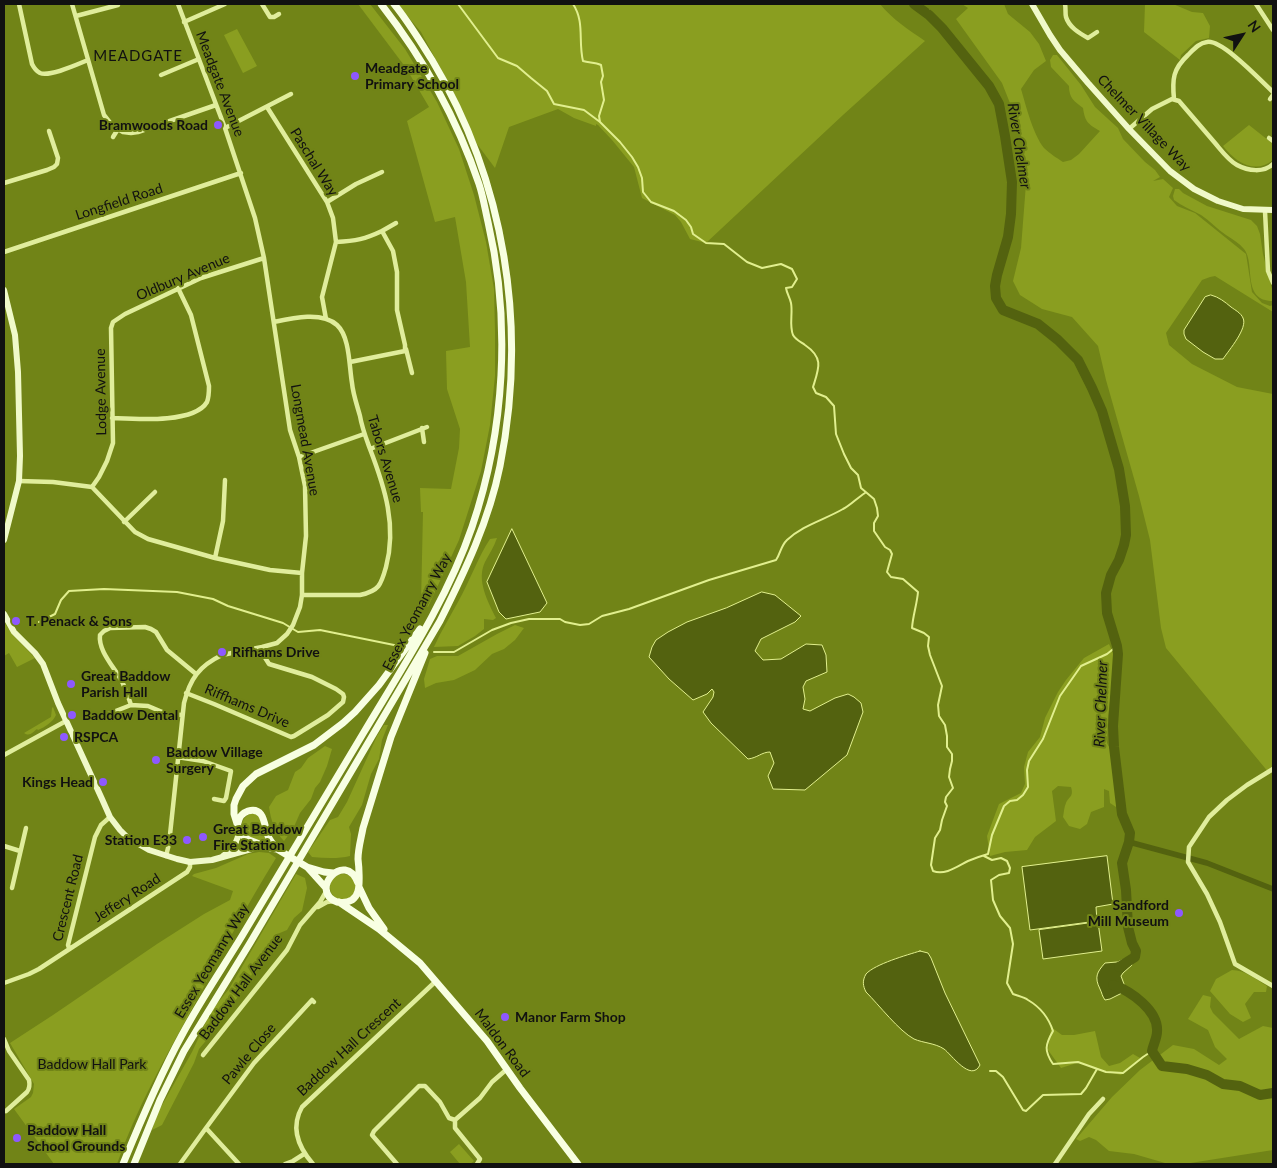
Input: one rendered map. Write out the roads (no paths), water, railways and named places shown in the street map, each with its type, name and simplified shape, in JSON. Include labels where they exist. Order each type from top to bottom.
[{"type":"main road","name":"Essex Yeomanry Way","points":[[123,1164],[151,1097],[182,1034],[408,660],[439,604],[457,566],[472,527],[481,500],[494,442],[501,372],[500,294],[492,242],[480,187],[462,141],[434,84],[407,40],[381,4]]},
{"type":"main road","name":"Essex Yeomanry Way","points":[[134,1164],[160,1100],[184,1051],[440,621],[479,536],[500,466],[512,374],[510,292],[503,246],[491,198],[467,130],[443,80],[417,36],[394,4]]},
{"type":"main road","points":[[359,885],[353,874],[347,871],[333,873],[316,870],[274,849],[249,840],[238,827],[234,814],[234,805],[243,786],[256,774],[318,742],[355,712],[379,685],[415,636],[457,566]]},
{"type":"main road","points":[[333,873],[328,880],[327,889],[329,896],[336,901],[347,902],[354,898],[357,895],[359,885],[358,857],[360,840],[391,737],[413,681],[440,621]]},
{"type":"main road","points":[[238,827],[241,815],[245,812],[250,810],[260,814],[263,817],[274,849]]},
{"type":"main road","points":[[307,867],[327,889]]},
{"type":"main road","name":"Maldon Road","points":[[359,885],[366,903],[375,918],[398,944]]},
{"type":"main road","name":"Maldon Road","points":[[336,901],[366,920],[420,963],[487,1041],[578,1164]]},
{"type":"street","points":[[18,4],[32,64],[36,70],[40,73],[48,74],[88,60]]},
{"type":"street","points":[[72,4],[104,115],[118,129],[123,132],[138,132],[216,105]]},
{"type":"street","name":"Meadgate Avenue","points":[[178,4],[241,173]]},
{"type":"street","points":[[184,22],[225,4]]},
{"type":"street","points":[[262,4],[270,17],[278,14]]},
{"type":"street","name":"Chelmer Village Way","points":[[1032,4],[1060,50],[1129,129],[1170,172],[1194,189],[1218,201],[1243,209],[1273,210]]},
{"type":"street","points":[[1066,4],[1065,15],[1069,24],[1077,32],[1088,38]]},
{"type":"street","points":[[1256,4],[1273,30]]},
{"type":"street","points":[[76,16],[118,5]]},
{"type":"street","points":[[1088,38],[1097,32]]},
{"type":"street","points":[[1088,38],[1089,45]]},
{"type":"street","points":[[1174,99],[1174,74],[1179,64],[1200,44],[1209,41],[1219,44],[1228,50],[1272,95]]},
{"type":"street","points":[[161,75],[199,59]]},
{"type":"street","points":[[225,128],[289,96]]},
{"type":"street","points":[[1129,129],[1152,109],[1174,99],[1179,101],[1235,164],[1247,169],[1259,170],[1270,168],[1273,164]]},
{"type":"street","name":"Paschal Way","points":[[267,107],[327,202],[333,218],[336,242],[322,297],[326,319]]},
{"type":"street","points":[[113,137],[118,129]]},
{"type":"street","points":[[4,183],[47,170],[57,164],[58,158],[49,131]]},
{"type":"street","points":[[327,202],[356,184],[382,172]]},
{"type":"street","name":"Longfield Road","points":[[4,252],[241,173]]},
{"type":"street","name":"Longmead Avenue","points":[[166,856],[182,715],[186,693],[192,680],[206,664],[222,655],[277,643],[293,625],[300,607],[302,595],[306,536],[305,486],[290,430],[264,258],[255,218],[241,173]]},
{"type":"street","points":[[1266,211],[1268,271],[1273,283]]},
{"type":"street","points":[[336,242],[367,238],[396,223]]},
{"type":"street","points":[[382,231],[393,251],[396,272],[397,310],[412,373]]},
{"type":"street","name":"Oldbury Avenue","points":[[113,322],[125,314],[178,288],[264,258]]},
{"type":"street","points":[[112,418],[175,418],[193,412],[207,402],[209,386],[192,316],[178,288]]},
{"type":"street","points":[[4,290],[15,335],[20,425],[19,481],[4,535]]},
{"type":"street","points":[[274,322],[305,316],[326,319]]},
{"type":"street","name":"Tabors Avenue","points":[[302,595],[360,595],[368,593],[376,589],[382,582],[389,554],[391,530],[389,512],[384,490],[364,434],[342,330],[336,323],[326,319]]},
{"type":"street","name":"Lodge Avenue","points":[[92,487],[107,462],[113,443],[111,328],[113,322]]},
{"type":"street","points":[[350,362],[405,351],[405,346]]},
{"type":"street","points":[[409,366],[417,367]]},
{"type":"street","points":[[370,449],[425,428],[424,442]]},
{"type":"street","points":[[299,458],[364,434]]},
{"type":"street","points":[[215,558],[223,521],[225,480]]},
{"type":"street","points":[[19,481],[53,482],[92,487],[134,532],[148,539],[215,558],[270,570],[302,573]]},
{"type":"street","points":[[124,522],[155,492]]},
{"type":"street","points":[[4,614],[14,632],[43,664],[66,721],[110,817],[128,838],[141,846],[166,856],[190,862],[220,858],[255,848],[274,849]]},
{"type":"street","points":[[131,704],[121,679],[100,643],[100,635],[110,628],[151,629],[156,632],[167,650],[196,674]]},
{"type":"street","points":[[262,647],[264,656],[269,664],[312,677],[336,689],[349,700]]},
{"type":"street","name":"Riffhams Drive","points":[[186,693],[291,737],[328,715],[343,702],[344,697]]},
{"type":"street","points":[[108,714],[131,704],[148,706],[167,714],[182,715]]},
{"type":"street","points":[[4,755],[66,721]]},
{"type":"street","points":[[177,756],[203,761],[238,773]]},
{"type":"street","points":[[1273,770],[1247,785],[1209,817],[1189,847],[1188,862],[1208,894],[1235,964],[1273,986]]},
{"type":"street","points":[[214,799],[224,801],[226,798],[231,771]]},
{"type":"street","name":"Crescent Road","points":[[4,983],[39,969],[69,948],[68,945],[95,837],[101,825],[110,817]]},
{"type":"street","points":[[220,858],[234,847],[237,842],[238,827]]},
{"type":"street","points":[[12,888],[26,828]]},
{"type":"street","points":[[4,846],[20,850]]},
{"type":"street","name":"Jeffery Road","points":[[69,948],[187,872],[190,862]]},
{"type":"street","name":"Baddow Hall Avenue","points":[[203,1055],[287,950],[300,925],[314,909],[327,889]]},
{"type":"street","name":"Baddow Hall Avenue","points":[[314,909],[323,904],[336,901]]},
{"type":"street","name":"Baddow Hall Crescent","points":[[313,1164],[304,1154],[298,1138],[297,1114],[302,1107],[436,981]]},
{"type":"street","name":"Pawle Close","points":[[180,1164],[254,1063],[312,1000],[314,1002]]},
{"type":"street","points":[[4,1039],[9,1051],[30,1084],[28,1092],[6,1111]]},
{"type":"street","points":[[477,1164],[480,1159],[455,1128],[455,1120],[480,1098],[492,1082],[507,1069]]},
{"type":"street","points":[[397,1164],[372,1135],[419,1086],[424,1086],[440,1102],[449,1118],[455,1120]]},
{"type":"street","points":[[1055,1164],[1089,1114],[1103,1099]]},
{"type":"street","points":[[206,1128],[239,1164]]},
{"type":"street","points":[[284,1164],[304,1154]]},
{"type":"waterway","points":[[458,4],[498,58],[517,66],[547,91],[554,104],[584,110],[600,122],[620,142],[638,167],[642,178],[643,192],[651,202],[674,211],[686,220],[693,234],[706,243],[724,244],[747,262],[762,268],[781,264],[792,269],[797,279],[792,287],[786,288],[791,303],[793,335],[815,354],[818,369],[813,387],[816,393],[826,397],[834,406],[836,434],[844,454],[851,468],[858,475],[861,488],[874,499],[878,516],[874,523],[874,531],[892,554],[887,572],[891,577],[903,579],[918,592],[912,628],[929,637],[930,655],[942,686],[938,705],[939,716],[945,725],[947,747],[952,754],[949,777],[953,788],[946,797],[945,802],[947,806],[940,830],[935,838],[931,865],[933,871],[947,871],[988,854],[992,835],[1004,806],[1010,801],[1017,800],[1028,787],[1027,770],[1029,761],[1043,739],[1060,696],[1081,666],[1107,654],[1117,646]]},
{"type":"waterway","points":[[573,4],[579,18],[583,61],[601,65],[604,100],[599,116],[600,122]]},
{"type":"waterway","name":"River Chelmer","points":[[914,4],[942,28],[989,86],[999,104],[1012,182],[1008,237],[997,275],[995,286],[996,298],[1003,310],[1038,324],[1078,360],[1102,411],[1119,469],[1125,506],[1126,535],[1119,560],[1111,575],[1106,593],[1107,613],[1118,654],[1113,726],[1114,747],[1122,814],[1130,833],[1122,863],[1128,927],[1136,951],[1135,957],[1119,967]]},
{"type":"waterway","name":"River Chelmer","points":[[929,10],[929,15]]},
{"type":"waterway","points":[[434,652],[454,652],[492,630],[529,619],[560,619],[580,625],[589,624],[602,616],[629,609],[709,580],[776,560],[785,543],[793,535],[807,526],[836,513],[865,493]]},
{"type":"waterway","points":[[39,622],[55,614],[61,600],[69,591],[104,589],[177,592],[213,599],[228,606],[283,623],[298,632],[320,630],[399,646]]},
{"type":"waterway","points":[[1129,842],[1207,863],[1273,889]]},
{"type":"waterway","points":[[984,856],[992,860],[1001,858],[1007,861],[1010,868],[1009,873],[999,875],[991,880],[993,900],[1000,916],[1010,928],[1013,944],[1007,983],[1013,994],[1025,998],[1032,1003],[1044,1014],[1049,1022],[1053,1031],[1048,1040],[1047,1052],[1053,1064],[1078,1062],[1106,1072],[1123,1073],[1152,1051]]},
{"type":"waterway","name":"River Chelmer","points":[[1113,985],[1135,997],[1149,1009],[1154,1017],[1157,1032],[1152,1051],[1162,1066],[1187,1069],[1207,1075],[1223,1084],[1240,1086],[1260,1095],[1273,1093]]},
{"type":"waterway","points":[[990,1071],[996,1071],[1003,1077],[1023,1110],[1026,1111],[1043,1095],[1081,1094],[1097,1069]]},
{"type":"place","name":"Meadgate Primary School","points":[[355,76]]},
{"type":"place","name":"Bramwoods Road","points":[[218,125]]},
{"type":"place","name":"T. Penack & Sons","points":[[16,621]]},
{"type":"place","name":"Rifhams Drive","points":[[222,652]]},
{"type":"place","name":"Great Baddow Parish Hall","points":[[71,684]]},
{"type":"place","name":"Baddow Dental","points":[[72,715]]},
{"type":"place","name":"RSPCA","points":[[64,737]]},
{"type":"place","name":"Baddow Village Surgery","points":[[156,760]]},
{"type":"place","name":"Kings Head","points":[[103,782]]},
{"type":"place","name":"Great Baddow Fire Station","points":[[203,837]]},
{"type":"place","name":"Station E33","points":[[187,840]]},
{"type":"place","name":"Sandford Mill Museum","points":[[1179,913]]},
{"type":"place","name":"Manor Farm Shop","points":[[505,1017]]},
{"type":"place","name":"Baddow Hall School Grounds","points":[[17,1138]]},
{"type":"district","name":"MEADGATE","points":[[138,56]]},
{"type":"park label","name":"Baddow Hall Park","points":[[92,1064]]}]
